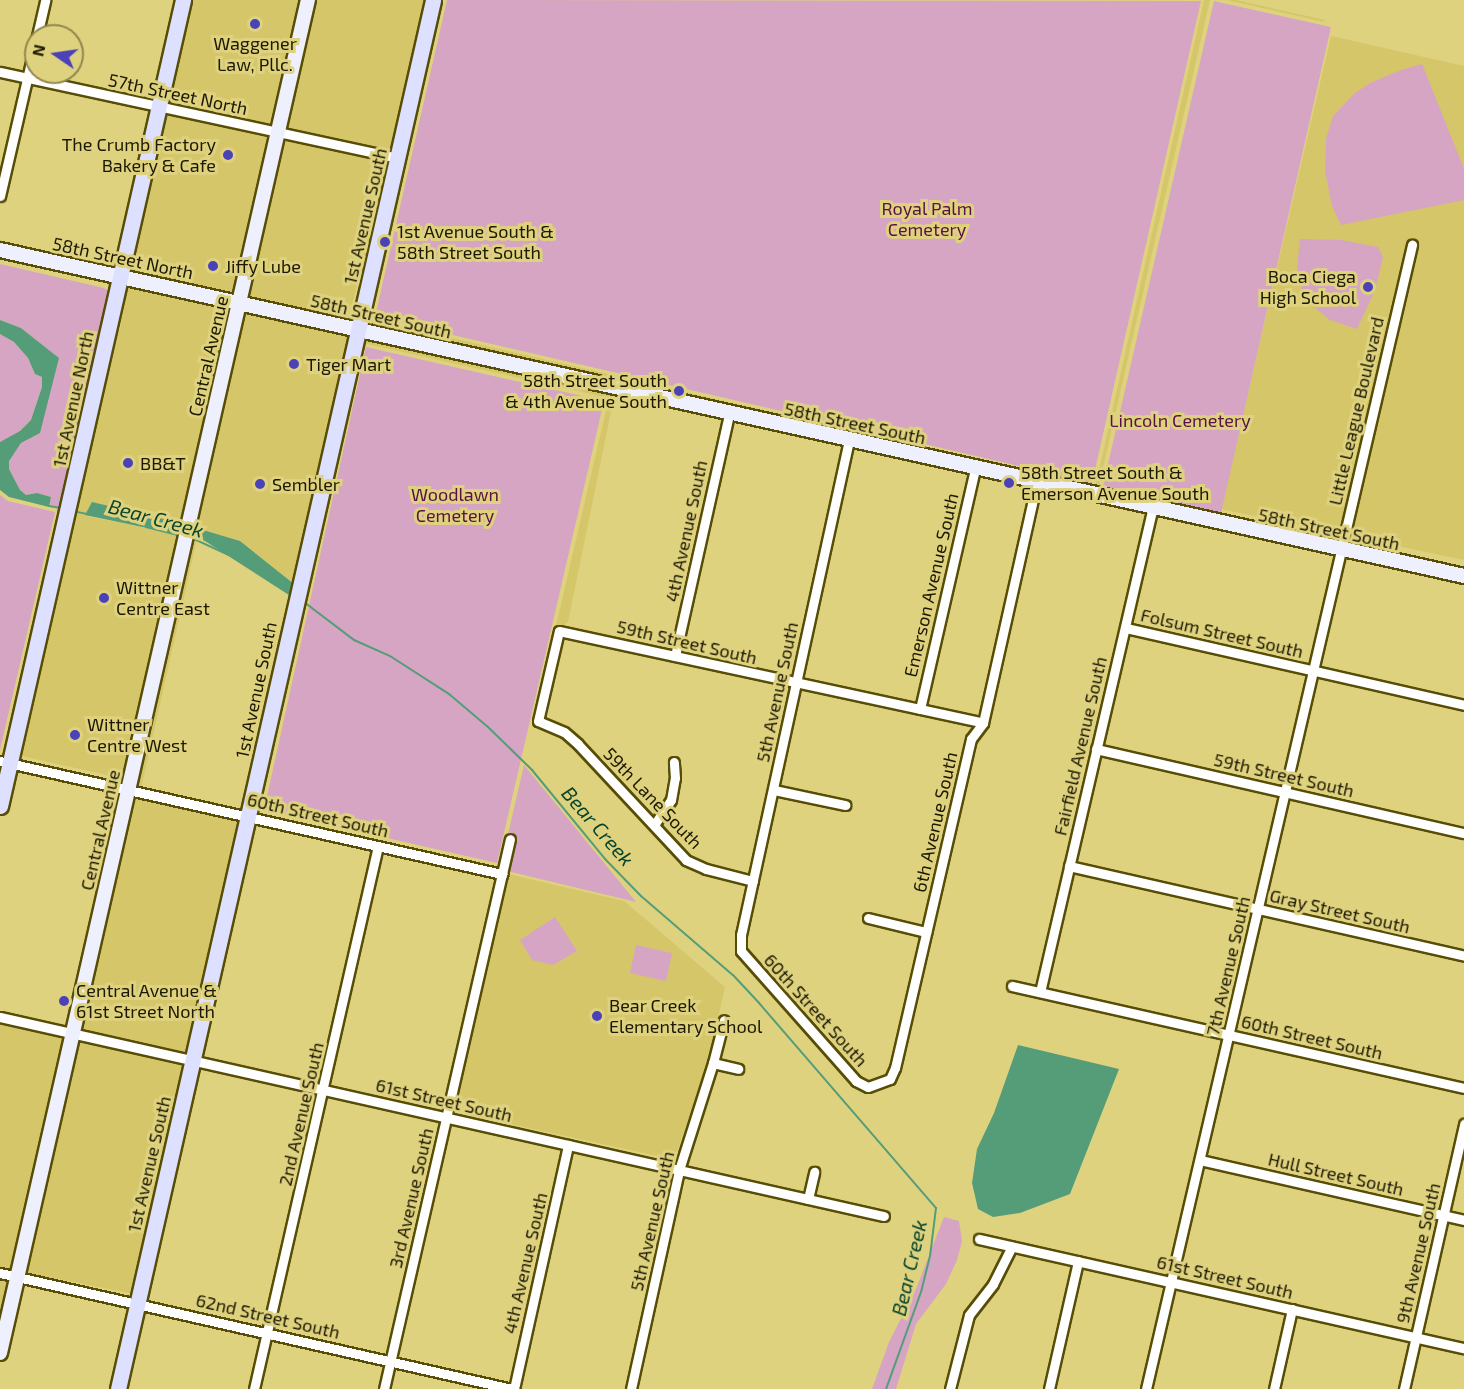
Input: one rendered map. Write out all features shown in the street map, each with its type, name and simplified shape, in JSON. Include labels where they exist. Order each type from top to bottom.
[{"type":"main road","name":"1st Avenue North","points":[[0,806],[5,763],[71,497],[183,0]]},
{"type":"main road","name":"1st Avenue South","points":[[118,1389],[433,0]]},
{"type":"street","points":[[39,24],[45,0]]},
{"type":"street","name":"Central Avenue","points":[[0,1353],[308,0]]},
{"type":"street","name":"57th Street North","points":[[0,72],[24,77]]},
{"type":"street","points":[[0,196],[26,84]]},
{"type":"street","name":"57th Street North","points":[[55,84],[398,158]]},
{"type":"street","name":"Little League Boulevard","points":[[1341,550],[1412,245]]},
{"type":"street","name":"58th Street North","points":[[0,250],[239,302]]},
{"type":"street","name":"58th Street South","points":[[239,302],[729,414],[1464,576]]},
{"type":"street","name":"4th Avenue South","points":[[675,656],[729,414]]},
{"type":"street","name":"5th Avenue South","points":[[741,951],[741,935],[849,440]]},
{"type":"street","name":"Emerson Avenue South","points":[[920,709],[975,468]]},
{"type":"street","name":"6th Avenue South","points":[[868,1087],[890,1079],[895,1068],[971,739],[983,723],[1037,482]]},
{"type":"street","name":"Fairfield Avenue South","points":[[1040,992],[1153,508]]},
{"type":"street","name":"7th Avenue South","points":[[1146,1389],[1341,550]]},
{"type":"street","name":"Folsum Street South","points":[[1126,628],[1464,705]]},
{"type":"street","name":"59th Street South","points":[[538,721],[559,631],[983,723]]},
{"type":"street","name":"59th Lane South","points":[[538,721],[564,732],[578,744],[686,860],[706,869],[753,881]]},
{"type":"street","name":"59th Street South","points":[[1096,748],[1464,832]]},
{"type":"street","points":[[654,825],[671,800],[675,778],[674,762]]},
{"type":"street","name":"60th Street South","points":[[5,763],[502,874]]},
{"type":"street","points":[[774,790],[845,805]]},
{"type":"street","name":"3rd Avenue South","points":[[384,1389],[510,839]]},
{"type":"street","name":"2nd Avenue South","points":[[254,1389],[378,846]]},
{"type":"street","name":"Gray Street South","points":[[1069,866],[1464,956]]},
{"type":"street","points":[[868,918],[926,932]]},
{"type":"street","name":"60th Street South","points":[[741,951],[856,1081],[868,1087]]},
{"type":"street","name":"60th Street South","points":[[1012,986],[1464,1088]]},
{"type":"street","name":"61st Street South","points":[[0,1017],[884,1216]]},
{"type":"street","name":"5th Avenue South","points":[[631,1389],[679,1170],[713,1063],[724,1020]]},
{"type":"street","points":[[713,1063],[738,1069]]},
{"type":"street","name":"9th Avenue South","points":[[1404,1389],[1464,1124]]},
{"type":"street","name":"4th Avenue South","points":[[513,1389],[568,1145]]},
{"type":"street","name":"Hull Street South","points":[[1200,1160],[1464,1220]]},
{"type":"street","points":[[808,1199],[814,1172]]},
{"type":"street","name":"61st Street South","points":[[979,1239],[1464,1348]]},
{"type":"street","points":[[950,1389],[969,1315],[993,1284],[1012,1246]]},
{"type":"street","points":[[1049,1389],[1078,1261]]},
{"type":"street","name":"62nd Street South","points":[[0,1273],[513,1389]]},
{"type":"street","points":[[1274,1389],[1292,1309]]},
{"type":"shaded area","points":[[188,0],[303,0],[274,127],[165,103]]},
{"type":"shaded area","points":[[313,0],[428,0],[394,152],[284,129]]},
{"type":"shaded area","points":[[438,0],[442,0],[371,315],[374,320],[1091,486],[1096,484],[1204,0],[1210,0],[1099,485],[1103,490],[364,327]]},
{"type":"shaded area","points":[[1227,0],[1236,0],[1325,20],[1324,22]]},
{"type":"shaded area","name":"Boca Ciega High School","points":[[1331,36],[1464,66],[1464,560],[1221,509]]},
{"type":"shaded area","points":[[163,112],[272,135],[235,297],[125,273]]},
{"type":"shaded area","points":[[282,137],[392,161],[374,242],[361,269],[352,306],[353,324],[245,299]]},
{"type":"shaded area","points":[[126,282],[233,305],[184,524],[172,520],[86,516],[181,535],[125,779],[17,755],[107,356],[120,329],[127,292]]},
{"type":"shaded area","points":[[243,307],[353,333],[294,584],[240,541],[193,527]]},
{"type":"shaded area","points":[[362,335],[615,392],[568,622],[561,627],[556,626],[608,402],[605,397],[367,344],[362,346],[307,594],[303,591]]},
{"type":"shaded area","points":[[191,538],[197,539],[141,789],[133,787]]},
{"type":"shaded area","points":[[131,795],[242,820],[189,1054],[78,1030]]},
{"type":"shaded area","name":"Bear Creek Elementary School","points":[[508,874],[624,901],[725,987],[709,1059],[676,1154],[671,1159],[465,1114],[456,1106]]},
{"type":"shaded area","points":[[0,1021],[66,1036],[13,1271],[0,1268]]},
{"type":"shaded area","points":[[76,1038],[187,1062],[134,1294],[23,1272]]},
{"type":"shaded area","points":[[0,1277],[11,1280],[0,1330]]},
{"type":"green space","name":"Royal Palm Cemetery","points":[[447,0],[1201,1],[1092,483],[375,317]]},
{"type":"green space","name":"Lincoln Cemetery","points":[[1214,1],[1331,27],[1221,513],[1103,486]]},
{"type":"green space","points":[[1422,64],[1464,169],[1464,200],[1341,225],[1332,206],[1325,171],[1326,139],[1333,116],[1355,93],[1370,83]]},
{"type":"green space","points":[[1300,239],[1341,240],[1378,247],[1383,257],[1375,290],[1357,329],[1330,320],[1308,302],[1297,268]]},
{"type":"green space","points":[[0,264],[104,288],[111,293],[6,755],[1,755],[6,750],[59,513],[55,508],[49,507],[51,497],[37,493],[26,495],[20,490],[9,469],[9,460],[21,443],[29,439],[59,358],[21,328],[0,320]]},
{"type":"green space","points":[[0,334],[14,342],[28,358],[35,374],[42,377],[42,387],[31,420],[20,431],[0,442]]},
{"type":"green space","name":"Woodlawn Cemetery","points":[[366,347],[604,401],[497,863],[264,810]]},
{"type":"green space","points":[[0,495],[8,501],[55,512],[0,750]]},
{"type":"green space","points":[[524,765],[636,902],[507,871],[516,837],[508,834]]},
{"type":"green space","points":[[555,917],[577,951],[553,965],[532,960],[520,940]]},
{"type":"green space","points":[[636,945],[672,953],[666,981],[630,973]]},
{"type":"green space","points":[[944,1217],[959,1221],[962,1241],[957,1260],[946,1284],[916,1324],[896,1389],[872,1389],[889,1342],[916,1289]]},
{"type":"water","points":[[0,320],[21,328],[59,358],[40,433],[21,443],[9,461],[9,469],[20,490],[26,495],[37,493],[51,497],[49,507],[9,497],[0,490],[0,442],[20,431],[31,420],[42,387],[42,377],[35,374],[28,358],[14,342],[0,334]]},
{"type":"water","points":[[92,502],[184,524],[181,535],[85,515]]},
{"type":"water","points":[[193,527],[240,541],[294,584],[292,597],[205,541],[191,538]]},
{"type":"water","points":[[1018,1045],[1119,1069],[1070,1194],[1020,1213],[993,1217],[978,1209],[972,1183],[977,1149],[994,1113]]},
{"type":"waterway","name":"Bear Creek","points":[[49,506],[61,508]]},
{"type":"waterway","name":"Bear Creek","points":[[72,511],[87,514]]},
{"type":"waterway","name":"Bear Creek","points":[[146,527],[181,536]]},
{"type":"waterway","name":"Bear Creek","points":[[192,538],[228,555]]},
{"type":"waterway","name":"Bear Creek","points":[[304,602],[354,640],[390,656],[449,694],[488,727],[532,770],[605,859],[641,896],[733,975],[936,1208],[930,1256],[921,1292],[886,1389]]},
{"type":"place","name":"Waggener Law, Pllc.","points":[[255,24]]},
{"type":"place","name":"The Crumb Factory Bakery & Cafe","points":[[228,155]]},
{"type":"place","name":"1st Avenue South & 58th Street South","points":[[385,242]]},
{"type":"place","name":"Jiffy Lube","points":[[213,266]]},
{"type":"place","name":"Boca Ciega High School","points":[[1368,287]]},
{"type":"place","name":"Tiger Mart","points":[[294,364]]},
{"type":"place","name":"58th Street South & 4th Avenue South","points":[[679,391]]},
{"type":"place","name":"BB&T","points":[[128,463]]},
{"type":"place","name":"58th Street South & Emerson Avenue South","points":[[1009,483]]},
{"type":"place","name":"Sembler","points":[[260,484]]},
{"type":"place","name":"Wittner Centre East","points":[[104,598]]},
{"type":"place","name":"Wittner Centre West","points":[[75,735]]},
{"type":"place","name":"Central Avenue & 61st Street North","points":[[64,1001]]},
{"type":"place","name":"Bear Creek Elementary School","points":[[597,1016]]}]
